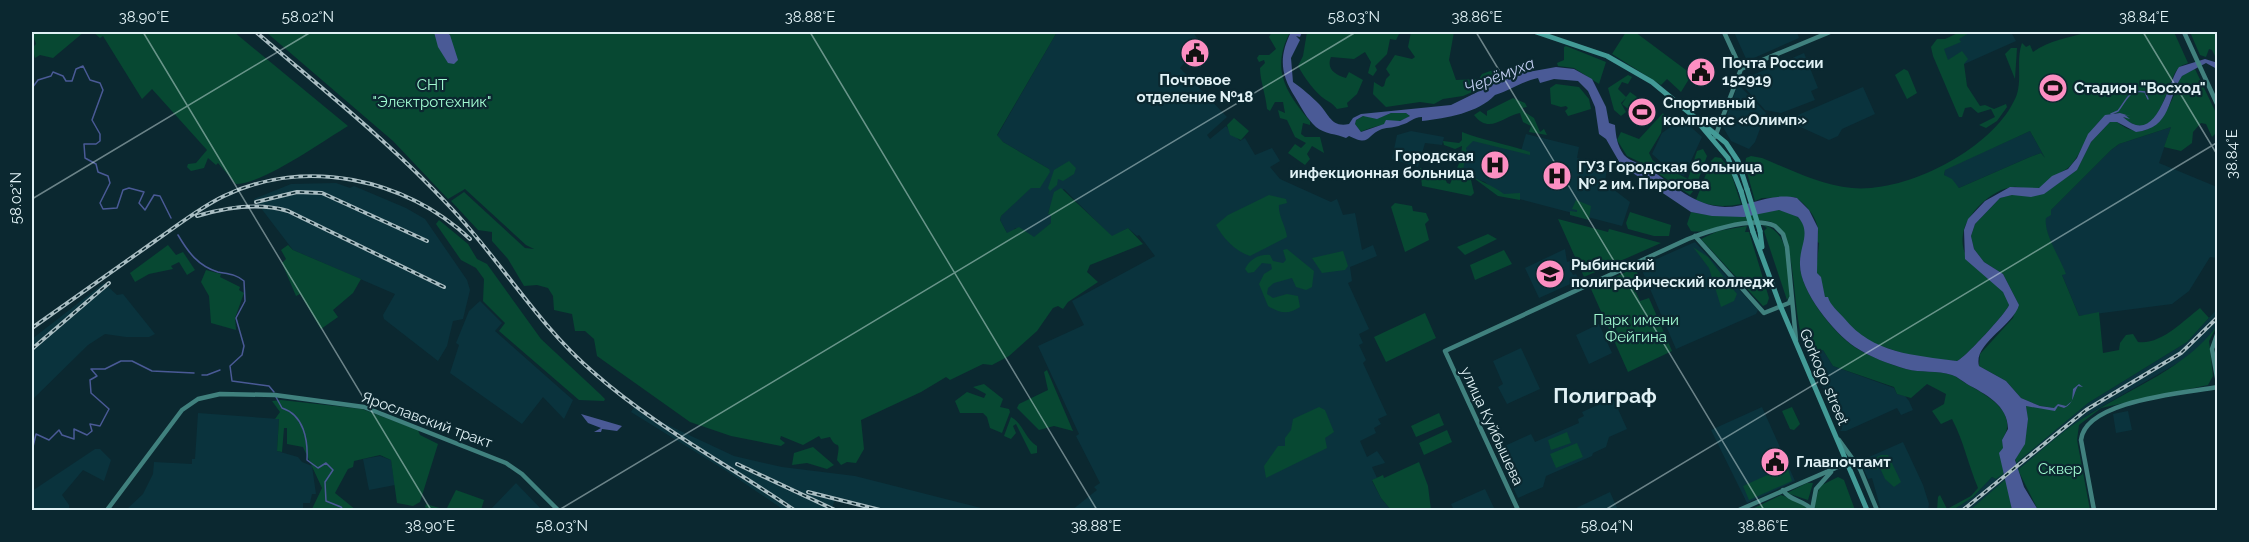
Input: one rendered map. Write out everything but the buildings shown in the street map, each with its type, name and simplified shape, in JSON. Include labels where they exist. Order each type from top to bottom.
[{"type":"main road","name":"Gorkogo street","points":[[1536,32],[1596,51],[1629,67],[1652,82],[1734,155],[1762,252],[1780,304],[1867,510]]},
{"type":"street","points":[[1716,137],[1741,69],[1724,32]]},
{"type":"street","points":[[1741,69],[1830,32]]},
{"type":"street","points":[[2184,32],[2217,106]]},
{"type":"street","points":[[1792,295],[1790,302],[1780,304],[1764,313],[1695,236],[1746,224],[1766,223],[1775,226],[1786,243],[1792,295],[1796,342]]},
{"type":"street","name":"улица Куйбышева","points":[[1518,510],[1445,351],[1695,236]]},
{"type":"street","points":[[2094,510],[2081,440],[2086,425],[2099,414],[2115,407],[2217,385],[2212,349],[2217,332]]},
{"type":"street","name":"Ярославский тракт","points":[[106,510],[176,417],[188,405],[198,399],[220,394],[270,394],[364,407],[488,455],[519,472],[558,510]]},
{"type":"street","points":[[1836,436],[1860,470],[1878,510]]},
{"type":"street","points":[[1738,510],[1847,463]]},
{"type":"street","points":[[1803,502],[1809,502],[1819,484],[1834,469]]},
{"type":"street","points":[[1783,490],[1786,495],[1803,502],[1812,510]]},
{"type":"street","points":[[1812,510],[1813,497]]},
{"type":"shaded area","points":[[1057,32],[1193,32],[1201,44],[1180,68],[1227,117],[1207,135],[1210,139],[1226,126],[1240,141],[1245,138],[1255,155],[1272,148],[1280,161],[1270,167],[1280,179],[1331,202],[1337,199],[1343,215],[1355,213],[1362,250],[1373,245],[1377,256],[1350,267],[1352,281],[1348,283],[1369,329],[1359,334],[1363,343],[1359,345],[1366,360],[1363,363],[1387,415],[1378,419],[1381,424],[1374,428],[1376,433],[1360,441],[1367,457],[1377,451],[1385,463],[1372,467],[1377,478],[1372,481],[1391,510],[1072,510],[1097,490],[1094,487],[1100,483],[1076,436],[1079,434],[1038,346],[1084,325],[1072,301],[1155,256],[1139,235],[1137,236],[1128,228],[1112,237],[1064,189],[1054,197],[1048,213],[1051,215],[1051,223],[1034,238],[1015,228],[1012,233],[1007,233],[1000,220],[1001,216],[1049,169],[1003,142],[997,136]]},
{"type":"shaded area","points":[[1734,32],[1797,32],[1799,38],[1747,61]]},
{"type":"shaded area","points":[[1968,32],[2011,32],[2016,41],[1944,73],[1933,47]]},
{"type":"shaded area","points":[[1804,53],[1818,88],[1811,91],[1815,100],[1781,113],[1765,110],[1745,88],[1753,75]]},
{"type":"shaded area","points":[[1738,84],[1766,113],[1755,142],[1749,149],[1731,141],[1723,127]]},
{"type":"shaded area","points":[[1863,87],[1875,114],[1842,129],[1838,136],[1829,140],[1794,124],[1791,118]]},
{"type":"shaded area","points":[[1682,119],[1702,137],[1684,176],[1671,171],[1652,154],[1662,133]]},
{"type":"shaded area","points":[[2171,127],[2159,163],[2217,187],[2217,258],[2210,257],[2189,291],[2172,304],[2079,316],[2044,223],[2045,216],[2119,144]]},
{"type":"shaded area","points":[[1411,131],[1444,137],[1442,145],[1425,143],[1418,167],[1392,159],[1397,135]]},
{"type":"shaded area","points":[[2030,131],[2045,158],[2041,153],[1959,188],[1944,175],[1945,169]]},
{"type":"shaded area","points":[[1526,134],[1579,147],[1577,158],[1607,166],[1605,183],[1630,202],[1622,226],[1497,193],[1485,182],[1459,173],[1468,137],[1521,151]]},
{"type":"shaded area","points":[[336,183],[350,188],[354,186],[406,208],[425,219],[467,280],[470,290],[463,319],[453,321],[447,346],[438,361],[384,319],[383,315],[395,294],[293,250],[254,199],[291,184]]},
{"type":"shaded area","points":[[1695,242],[1758,310],[1756,314],[1676,349],[1641,268],[1643,265]]},
{"type":"shaded area","name":"Рыбинский полиграфический колледж","points":[[1565,249],[1567,262],[1570,261],[1573,267],[1570,269],[1579,280],[1539,298],[1525,268]]},
{"type":"shaded area","points":[[104,283],[117,295],[123,294],[155,334],[149,337],[126,337],[105,334],[88,345],[32,400],[32,339]]},
{"type":"shaded area","points":[[480,301],[502,323],[495,331],[573,400],[564,419],[543,397],[522,424],[450,373],[459,345],[456,343],[469,311]]},
{"type":"shaded area","points":[[2217,309],[2217,326],[2208,339],[2183,360],[2089,414],[1970,510],[1953,510],[1973,497],[1992,477],[1996,479],[2088,403],[2187,342]]},
{"type":"shaded area","points":[[1599,324],[1612,353],[1589,364],[1576,335]]},
{"type":"shaded area","points":[[1521,348],[1540,389],[1507,404],[1498,387],[1503,384],[1493,361]]},
{"type":"shaded area","points":[[1823,350],[1833,366],[1894,388],[1897,394],[1905,396],[1913,410],[1901,415],[1897,408],[1846,431],[1840,431],[1842,429],[1808,356]]},
{"type":"shaded area","points":[[1613,398],[1627,429],[1609,437],[1606,447],[1593,453],[1592,456],[1546,476],[1543,487],[1518,498],[1496,450],[1531,434],[1535,442],[1579,423],[1578,419],[1584,416],[1582,412]]},
{"type":"shaded area","points":[[636,405],[657,420],[734,456],[782,467],[855,476],[989,510],[872,510],[835,500],[831,510],[784,510],[631,412]]},
{"type":"shaded area","points":[[1762,407],[1795,481],[1747,503],[1711,430]]},
{"type":"shaded area","points":[[2128,411],[2132,430],[2116,433],[2113,414]]},
{"type":"shaded area","points":[[198,413],[279,419],[277,451],[298,457],[302,462],[312,466],[316,494],[312,494],[310,503],[303,503],[303,510],[126,510],[143,494],[153,474],[154,462],[192,464],[192,459],[195,459]]},
{"type":"shaded area","points":[[1903,442],[1923,485],[1929,504],[1928,510],[1881,510],[1872,478],[1868,479],[1860,461]]},
{"type":"shaded area","points":[[95,449],[100,449],[111,460],[104,481],[83,470],[62,495],[69,505],[69,510],[32,510],[32,491]]},
{"type":"shaded area","points":[[380,456],[391,460],[395,485],[369,490],[363,459]]},
{"type":"shaded area","points":[[516,483],[542,510],[490,510]]},
{"type":"shaded area","points":[[1485,489],[1495,510],[1454,510],[1451,504]]},
{"type":"shaded area","points":[[1610,492],[1618,510],[1572,510]]},
{"type":"green space","points":[[32,32],[84,32],[53,58],[40,55],[35,58],[32,48],[36,44]]},
{"type":"green space","points":[[93,32],[234,32],[348,126],[277,170],[248,182],[236,184],[218,163],[216,165],[208,158],[204,168],[191,171],[187,167],[188,164],[196,163],[207,150],[152,89],[142,99],[103,36],[100,38]]},
{"type":"green space","name":"СНТ \"Электротехник\"","points":[[266,32],[1057,32],[997,135],[1003,142],[1049,169],[1050,172],[1040,188],[1031,188],[1001,216],[1000,220],[1007,233],[1019,227],[1034,237],[1051,223],[1051,215],[1048,214],[1054,192],[1061,188],[1112,236],[1128,228],[1143,244],[1090,265],[1087,272],[1098,282],[1068,302],[1063,309],[1058,306],[1053,308],[1037,331],[1009,356],[992,365],[983,364],[950,380],[946,377],[921,392],[861,420],[864,449],[856,463],[847,462],[841,465],[837,460],[838,446],[830,437],[821,439],[819,436],[803,445],[781,436],[780,439],[785,443],[781,446],[731,436],[690,422],[597,356],[594,339],[585,331],[575,331],[572,314],[554,310],[553,296],[548,288],[537,285],[524,286],[508,259],[492,241],[492,232],[478,230],[451,201],[464,192],[525,248],[534,249],[526,245],[465,189],[448,199],[393,141]]},
{"type":"green space","points":[[1272,32],[1290,32],[1284,45],[1281,69],[1294,100],[1310,121],[1310,125],[1303,123],[1301,134],[1305,137],[1320,137],[1324,153],[1312,146],[1307,154],[1310,159],[1305,165],[1288,153],[1295,144],[1301,148],[1306,143],[1295,137],[1287,120],[1280,118],[1278,110],[1285,113],[1283,102],[1275,102],[1270,111],[1267,109],[1260,68],[1265,63],[1264,60],[1259,62],[1257,58],[1259,55],[1269,55],[1276,49],[1269,37]]},
{"type":"green space","points":[[1307,32],[1400,32],[1396,40],[1390,39],[1387,54],[1375,66],[1377,70],[1373,76],[1368,73],[1371,62],[1365,52],[1354,59],[1331,57],[1330,65],[1335,73],[1346,78],[1349,72],[1363,80],[1357,94],[1347,103],[1348,107],[1337,109],[1314,89],[1298,66],[1303,56]]},
{"type":"green space","points":[[1411,32],[1454,32],[1449,60],[1456,80],[1479,79],[1482,74],[1493,70],[1506,72],[1494,83],[1463,96],[1443,99],[1434,104],[1420,102],[1386,107],[1373,94],[1374,82],[1384,86],[1390,75],[1386,69],[1395,55],[1412,59],[1415,57],[1408,47]]},
{"type":"green space","points":[[1626,32],[1635,32],[1690,73],[1681,92],[1667,79],[1661,85],[1612,54]]},
{"type":"green space","points":[[1960,32],[1969,33],[1959,39],[1961,42],[1944,49],[1948,60],[1962,51],[1968,59],[1964,64],[1967,86],[1980,106],[1985,105],[1994,109],[2006,104],[2007,107],[1997,121],[1986,128],[1979,125],[1995,117],[1991,109],[1978,113],[1971,107],[1965,108],[1962,117],[1959,117],[1933,56],[1931,47],[1937,39],[1945,39]]},
{"type":"green space","points":[[2088,32],[2174,32],[2188,63],[2176,71],[2159,112],[2152,120],[2144,125],[2135,125],[2123,117],[2126,118],[2126,115],[2114,114],[2104,117],[2089,135],[2072,165],[2039,188],[2013,187],[1997,192],[1981,204],[1969,218],[1963,234],[1963,247],[1967,257],[2005,295],[2009,305],[2007,309],[1976,344],[1957,361],[1914,357],[1875,344],[1855,331],[1825,298],[1820,276],[1816,273],[1819,243],[1816,241],[1818,228],[1813,216],[1795,197],[1762,198],[1755,201],[1745,165],[1746,158],[1751,156],[1762,158],[1817,180],[1852,188],[1873,188],[1921,176],[1966,151],[1986,136],[2002,119],[2017,94],[2022,43],[2026,47],[2030,45],[2033,52],[2052,42]],"holes":[[[2030,131],[2045,158],[2041,153],[1959,188],[1952,179],[1944,175],[1945,170]]]},
{"type":"green space","points":[[2190,32],[2217,32],[2217,60],[2212,50],[2209,49],[2206,57],[2200,55]]},
{"type":"green space","points":[[1564,47],[1606,62],[1599,84],[1574,68],[1558,66],[1557,63],[1564,60]]},
{"type":"green space","points":[[2011,48],[2017,48],[2015,79],[2005,54]]},
{"type":"green space","points":[[1904,69],[1908,71],[1917,93],[1907,99],[1895,75]]},
{"type":"green space","points":[[2195,69],[2217,115],[2217,132],[2212,137],[2206,124],[2201,123],[2193,132],[2192,143],[2181,151],[2164,147],[2171,127],[2119,144],[2051,210],[2051,215],[2046,218],[2046,224],[2066,274],[2062,275],[2079,316],[2099,312],[2103,353],[2119,350],[2120,343],[2126,335],[2133,334],[2138,342],[2155,340],[2200,308],[2209,318],[2187,342],[2088,403],[2016,463],[2015,456],[2026,432],[2026,406],[2054,408],[2040,406],[2021,398],[2006,381],[1979,366],[1980,354],[2013,318],[2018,303],[2003,274],[1984,262],[1974,249],[1971,236],[1975,224],[2000,198],[2012,195],[2043,194],[2077,170],[2091,142],[2110,122],[2117,122],[2137,131],[2153,126],[2171,103],[2180,78]]},
{"type":"green space","points":[[1628,75],[1632,77],[1628,84],[1622,82],[1618,89],[1626,97],[1630,92],[1637,97],[1628,109],[1622,104],[1626,98],[1621,103],[1626,112],[1621,116],[1614,110],[1608,88]]},
{"type":"green space","points":[[1556,84],[1579,87],[1589,99],[1591,109],[1568,116],[1565,111],[1568,108],[1566,106],[1551,104],[1550,88]]},
{"type":"green space","points":[[1513,98],[1525,103],[1527,107],[1522,108],[1523,111],[1534,118],[1540,132],[1544,129],[1547,135],[1529,132],[1531,126],[1523,122],[1520,113],[1491,124],[1485,124],[1474,115],[1480,111],[1487,116],[1487,111]]},
{"type":"green space","points":[[1391,113],[1406,113],[1410,116],[1361,132],[1355,124],[1356,120],[1365,115],[1378,118]]},
{"type":"green space","points":[[1663,113],[1666,119],[1649,153],[1653,161],[1688,179],[1697,151],[1703,149],[1707,156],[1695,189],[1690,195],[1646,165],[1627,156],[1617,140],[1621,132],[1639,139]]},
{"type":"green space","points":[[1234,118],[1249,131],[1241,140],[1230,135],[1227,125]]},
{"type":"green space","points":[[1462,132],[1530,152],[1530,155],[1473,141],[1466,148],[1468,157],[1461,156],[1462,146],[1455,149],[1444,145],[1443,141],[1459,143],[1462,140]]},
{"type":"green space","points":[[1715,157],[1721,158],[1730,170],[1741,204],[1718,206],[1696,200],[1711,161]]},
{"type":"green space","points":[[1461,159],[1465,159],[1463,171],[1504,194],[1520,193],[1520,200],[1498,196],[1475,179],[1471,180],[1474,193],[1471,196],[1422,186],[1420,168],[1443,174],[1447,183],[1450,184]]},
{"type":"green space","points":[[1069,161],[1076,168],[1074,174],[1063,181],[1058,179],[1057,185],[1050,191],[1048,188],[1054,170]]},
{"type":"green space","points":[[1269,195],[1286,199],[1287,203],[1279,205],[1279,209],[1287,237],[1250,256],[1239,251],[1230,243],[1216,225],[1228,215]]},
{"type":"green space","points":[[1576,200],[1591,206],[1589,220],[1570,215],[1570,211],[1577,212],[1572,209]]},
{"type":"green space","points":[[1395,203],[1412,206],[1413,211],[1426,213],[1429,220],[1425,224],[1429,240],[1405,252],[1391,207]]},
{"type":"green space","points":[[1778,210],[1797,216],[1805,225],[1806,235],[1800,266],[1806,288],[1820,312],[1847,342],[1880,360],[1900,367],[1954,376],[1992,400],[2004,414],[2007,430],[2002,440],[2004,473],[1996,479],[1992,477],[1973,497],[1953,510],[1937,510],[1938,497],[1940,495],[1947,509],[1971,496],[1978,488],[1952,419],[1941,424],[1932,411],[1944,404],[1946,394],[1927,384],[1911,398],[1897,394],[1894,387],[1833,366],[1823,350],[1809,355],[1799,322],[1790,258],[1786,241],[1779,227],[1768,221],[1759,220],[1698,232],[1691,231],[1687,224],[1691,212],[1725,216]]},
{"type":"green space","points":[[1630,212],[1671,225],[1669,236],[1654,236],[1628,229],[1626,223]]},
{"type":"green space","points":[[1558,219],[1608,232],[1609,229],[1661,243],[1584,277]]},
{"type":"green space","points":[[439,220],[468,244],[477,259],[487,264],[541,339],[600,394],[605,399],[604,401],[579,400],[499,331],[505,323],[483,301],[484,279],[476,268],[461,260],[436,224]]},
{"type":"green space","points":[[1763,225],[1779,235],[1786,253],[1790,295],[1787,300],[1764,231],[1767,228]]},
{"type":"green space","points":[[1747,226],[1745,232],[1749,232],[1769,298],[1767,304],[1763,306],[1701,239],[1718,231]]},
{"type":"green space","points":[[1488,234],[1497,239],[1465,255],[1457,247]]},
{"type":"green space","points":[[168,245],[176,255],[183,252],[195,270],[187,275],[179,262],[171,266],[173,269],[149,274],[135,282],[130,273]]},
{"type":"green space","points":[[288,245],[293,250],[361,279],[353,293],[333,310],[338,317],[321,329],[300,294],[296,296],[282,263],[286,259],[281,250]]},
{"type":"green space","points":[[1693,247],[1708,257],[1737,294],[1734,301],[1721,307],[1709,268]]},
{"type":"green space","points":[[1287,249],[1314,271],[1312,287],[1306,290],[1296,287],[1292,278],[1274,283],[1268,288],[1267,294],[1273,298],[1287,294],[1298,296],[1300,307],[1284,312],[1268,306],[1259,284],[1264,274],[1272,269],[1271,264],[1262,263],[1254,272],[1248,273],[1245,269],[1252,260],[1262,255],[1270,255],[1273,261],[1283,263],[1286,260],[1283,250]]},
{"type":"green space","points":[[1504,250],[1512,264],[1475,280],[1470,265]]},
{"type":"green space","points":[[1343,251],[1348,266],[1345,270],[1322,273],[1312,258]]},
{"type":"green space","name":"Парк имени Фейгина","points":[[1632,269],[1638,273],[1636,275],[1640,285],[1634,288],[1640,301],[1649,298],[1672,351],[1628,372],[1591,289]]},
{"type":"green space","points":[[206,270],[221,274],[220,277],[240,287],[239,290],[244,293],[235,318],[236,330],[211,323],[209,296],[201,282]]},
{"type":"green space","points":[[1425,313],[1436,338],[1386,362],[1374,337]]},
{"type":"green space","name":"Сквер","points":[[2217,326],[2209,341],[2213,376],[2208,385],[2101,408],[2079,425],[2077,440],[2090,510],[2038,510],[2018,470],[2080,420],[2107,404],[2158,376],[2190,354]]},
{"type":"green space","points":[[1047,370],[1073,431],[1054,426],[1039,430],[1017,408],[1019,404],[1048,390],[1044,372]]},
{"type":"green space","points":[[984,384],[1003,399],[1000,407],[1009,409],[1002,433],[990,428],[987,417],[983,413],[960,413],[955,401],[967,392],[984,398],[986,394],[973,387]]},
{"type":"green space","points":[[272,401],[362,409],[418,430],[420,435],[438,444],[420,502],[413,506],[397,503],[391,460],[380,455],[354,461],[353,467],[348,469],[335,493],[356,510],[305,510],[312,509],[322,488],[303,447],[287,444],[287,428],[284,428],[282,452],[277,451],[279,419],[275,419],[280,412]]},
{"type":"green space","points":[[1319,407],[1325,410],[1334,432],[1325,438],[1327,448],[1266,478],[1264,466],[1278,446],[1285,446],[1285,438],[1291,430],[1293,419]]},
{"type":"green space","points":[[1792,407],[1800,424],[1794,430],[1790,429],[1782,411]]},
{"type":"green space","points":[[1439,413],[1444,425],[1416,437],[1411,426]]},
{"type":"green space","points":[[1011,417],[1037,446],[1037,453],[1031,454],[1016,424],[1013,426],[1016,433],[1011,439],[1004,436]]},
{"type":"green space","points":[[1447,430],[1452,442],[1424,455],[1419,443]]},
{"type":"green space","points":[[1567,432],[1571,443],[1551,450],[1548,440]]},
{"type":"green space","points":[[1577,443],[1583,457],[1556,468],[1550,454]]},
{"type":"green space","points":[[813,447],[834,465],[827,469],[807,463],[792,465],[794,453]]},
{"type":"green space","points":[[1881,455],[1888,455],[1901,482],[1894,487],[1885,479],[1880,468],[1874,470],[1870,463],[1861,465]]},
{"type":"green space","points":[[1419,462],[1428,486],[1431,510],[1391,510],[1381,498],[1372,480],[1383,475],[1384,478]]},
{"type":"green space","points":[[1787,466],[1792,481],[1749,500],[1743,486]]},
{"type":"green space","points":[[1838,477],[1844,480],[1855,510],[1816,510],[1814,505],[1820,486]]},
{"type":"green space","points":[[2006,479],[2012,510],[1970,510]]},
{"type":"green space","points":[[1807,483],[1813,483],[1808,500],[1787,493]]},
{"type":"green space","points":[[456,490],[484,500],[481,510],[446,510]]},
{"type":"green space","points":[[1781,495],[1802,503],[1809,510],[1750,510]]},
{"type":"green space","points":[[426,504],[446,510],[429,510],[425,507]]},
{"type":"water","points":[[434,32],[446,32],[450,35],[458,60],[454,64],[448,63],[438,47]]},
{"type":"water","name":"Черёмуха","points":[[1291,32],[1302,32],[1300,37],[1296,36],[1300,40],[1291,58],[1293,82],[1316,101],[1334,122],[1343,125],[1349,124],[1353,118],[1361,114],[1451,105],[1512,75],[1556,67],[1574,69],[1592,79],[1606,107],[1609,123],[1615,125],[1618,144],[1626,157],[1648,168],[1694,198],[1714,206],[1743,205],[1778,197],[1797,198],[1809,210],[1818,228],[1817,273],[1821,277],[1825,297],[1828,297],[1832,305],[1855,330],[1881,346],[1895,351],[1957,361],[1985,335],[2009,305],[2003,292],[1965,259],[1964,230],[1968,219],[1985,201],[2010,187],[2039,188],[2052,176],[2068,169],[2077,158],[2088,134],[2105,115],[2120,113],[2130,116],[2125,115],[2130,119],[2123,117],[2135,125],[2145,125],[2160,109],[2179,67],[2205,59],[2218,63],[2217,69],[2206,63],[2182,76],[2167,111],[2156,125],[2136,132],[2117,122],[2110,122],[2091,142],[2077,170],[2044,194],[2031,197],[2012,195],[2000,198],[1975,224],[1971,236],[1974,249],[1984,262],[2003,274],[2019,305],[2015,313],[1982,350],[1979,366],[2006,381],[2021,398],[2040,406],[2054,408],[2058,404],[2066,406],[2071,401],[2067,406],[2064,408],[2058,406],[2055,411],[2026,406],[2028,419],[2025,444],[2015,460],[2024,487],[2038,510],[2012,510],[1999,453],[2003,448],[2002,440],[2008,429],[2000,407],[1988,396],[1954,376],[1900,367],[1867,354],[1847,341],[1828,322],[1806,287],[1800,265],[1805,234],[1798,217],[1779,210],[1744,217],[1712,216],[1691,212],[1621,165],[1606,139],[1599,134],[1595,107],[1588,91],[1578,81],[1554,79],[1540,83],[1538,78],[1495,95],[1471,110],[1432,120],[1422,121],[1422,117],[1416,118],[1399,126],[1377,131],[1365,140],[1327,133],[1316,127],[1304,113],[1286,81],[1283,57]],"holes":[[[1391,113],[1406,113],[1410,116],[1400,121],[1386,120],[1384,124],[1361,132],[1355,124],[1356,120],[1363,116],[1377,119]]]},
{"type":"water","points":[[2079,384],[2083,387],[2078,386],[2072,400],[2073,389]]},
{"type":"water","points":[[581,414],[622,426],[617,431],[602,429],[601,432],[594,432],[601,428],[588,423]]},
{"type":"waterway","points":[[32,88],[38,80],[51,76],[53,72],[63,76],[66,81],[72,81],[76,69],[83,66],[90,80],[100,83],[103,90],[92,120],[100,134],[100,141],[96,144],[84,144],[85,158],[96,164],[98,172],[108,176],[110,183],[100,203],[103,209],[117,208],[123,190],[129,188],[144,192],[139,203],[145,210],[154,195],[160,196],[171,218]]},
{"type":"waterway","points":[[2111,114],[2118,111],[2128,96],[2135,92],[2145,92],[2148,99]]},
{"type":"waterway","points":[[178,235],[199,262],[218,272],[244,281],[245,301],[236,318],[244,346],[242,355],[230,366],[232,381],[269,386],[274,392]]},
{"type":"waterway","points":[[32,451],[36,434],[49,440],[59,430],[62,435],[74,439],[74,429],[87,435],[92,431],[90,424],[100,426],[109,409],[91,393],[90,380],[97,376],[91,369],[105,369],[121,361],[132,361],[152,371],[194,373]]},
{"type":"waterway","points":[[202,375],[220,370]]},
{"type":"waterway","points":[[276,397],[282,408],[289,411],[300,422],[307,444],[307,460],[318,468],[326,463],[333,470],[325,482],[326,501],[343,510]]},
{"type":"railway","points":[[256,32],[356,117],[428,184],[469,228],[554,334],[593,372],[641,410],[794,510]]},
{"type":"railway","points":[[32,328],[197,212],[224,196],[255,184],[287,178],[320,176],[353,180],[385,188],[416,201],[444,218],[470,239]]},
{"type":"railway","points":[[256,202],[297,192],[322,193],[427,241]]},
{"type":"railway","points":[[197,216],[220,210],[254,206],[288,211],[444,287]]},
{"type":"railway","points":[[32,349],[109,283]]},
{"type":"railway","points":[[1963,510],[2086,410],[2181,353],[2218,317]]},
{"type":"railway","points":[[737,464],[835,510]]},
{"type":"railway","points":[[808,492],[880,510]]},
{"type":"place","name":"Почтовое отделение №18","points":[[1195,53]]},
{"type":"place","name":"Почта России 152919","points":[[1701,72]]},
{"type":"place","name":"Стадион \"Восход\"","points":[[2053,88]]},
{"type":"place","name":"Спортивный комплекс «Олимп»","points":[[1642,112]]},
{"type":"place","name":"Городская инфекционная больница","points":[[1495,165]]},
{"type":"place","name":"ГУЗ Городская больница № 2 им. Пирогова","points":[[1557,176]]},
{"type":"place","name":"Рыбинский полиграфический колледж","points":[[1550,274]]},
{"type":"place","name":"Главпочтамт","points":[[1775,462]]},
{"type":"district","name":"Полиграф","points":[[1605,396]]}]
